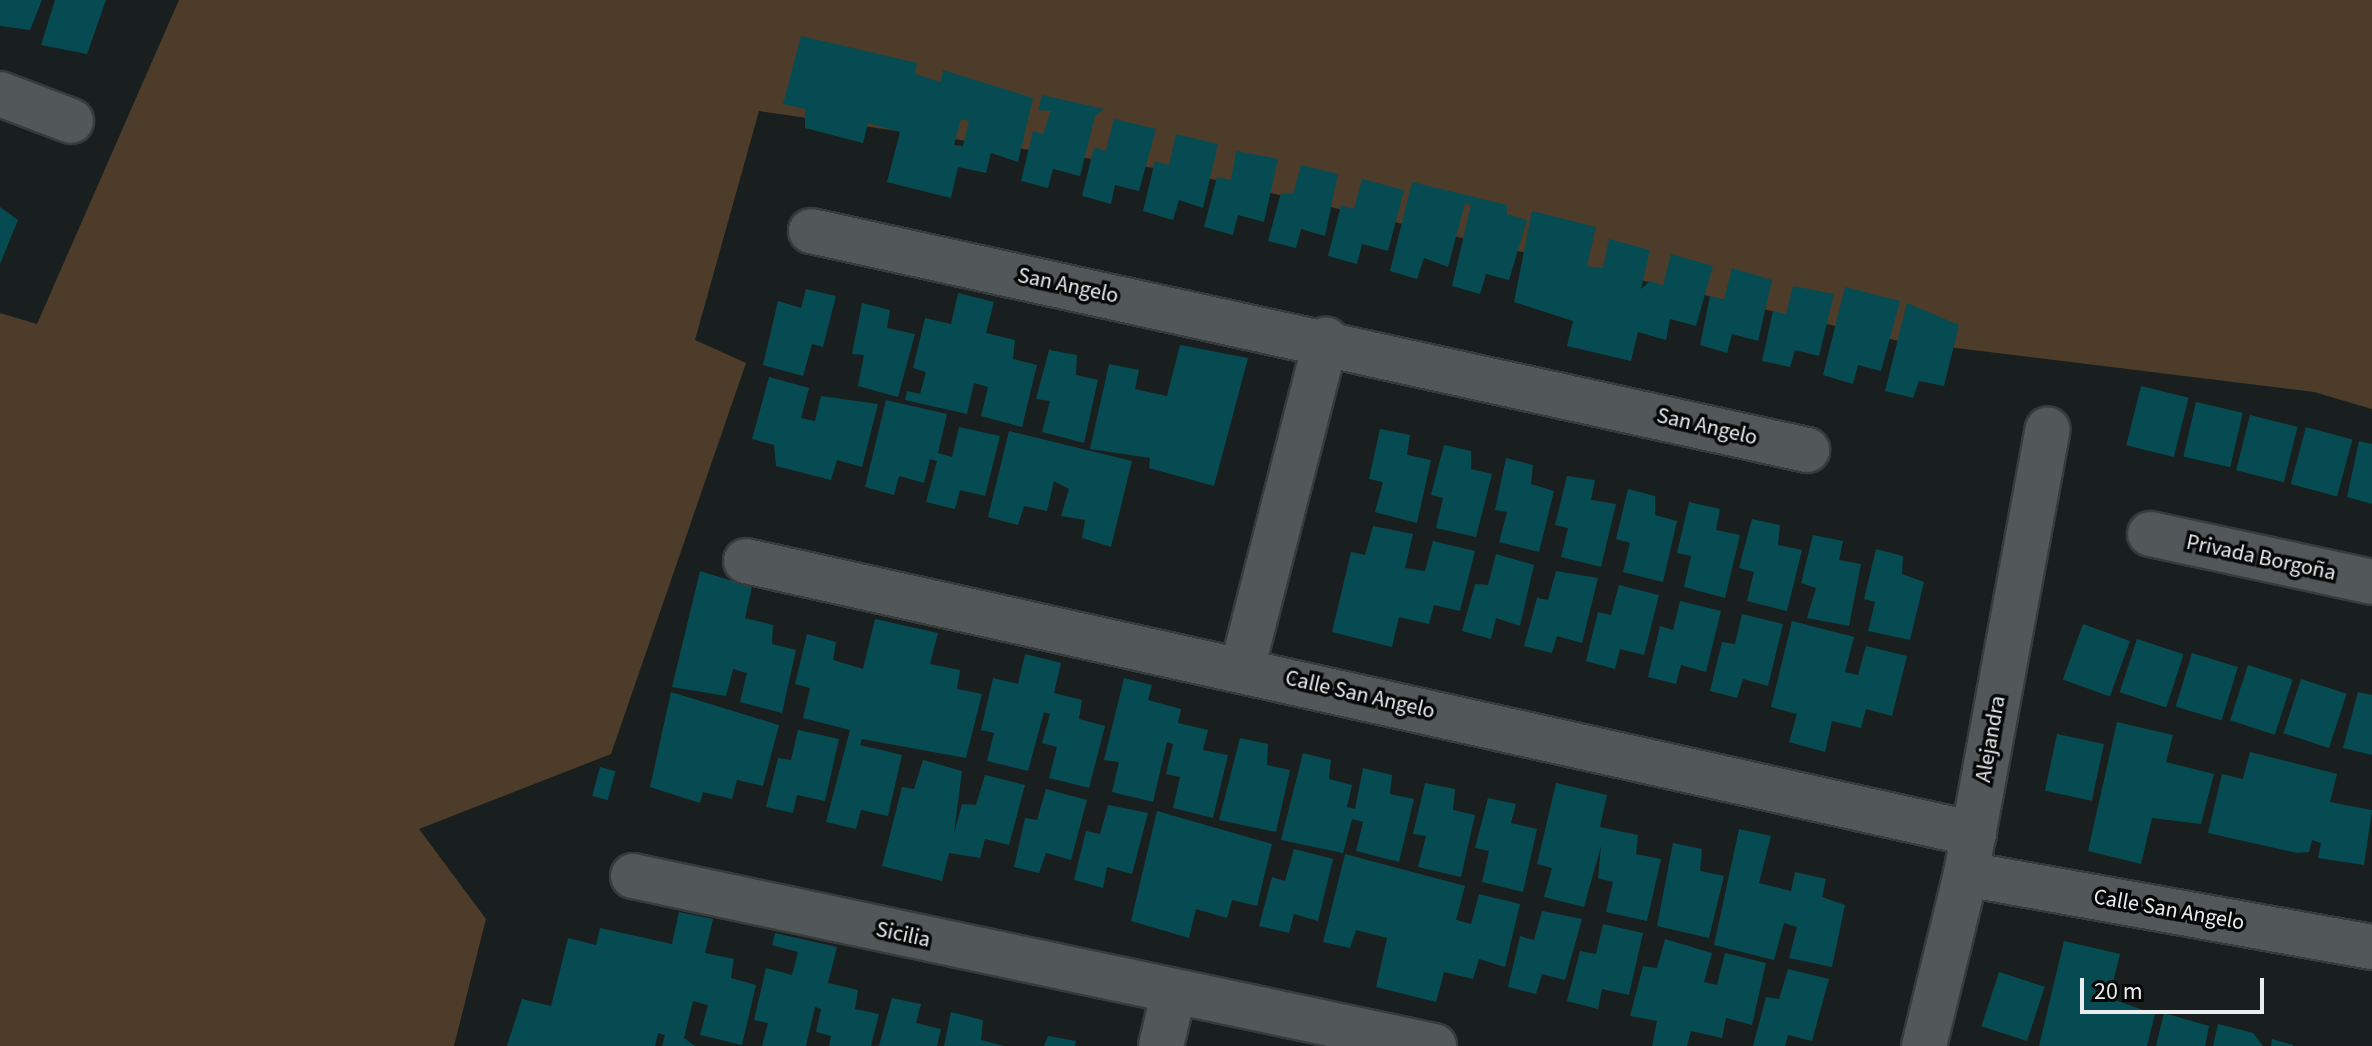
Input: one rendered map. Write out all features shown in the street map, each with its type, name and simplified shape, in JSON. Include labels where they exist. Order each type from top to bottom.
[{"type":"street","points":[[0,94],[71,121]]},
{"type":"street","name":"San Angelo","points":[[811,231],[1326,340],[1807,450]]},
{"type":"street","points":[[1242,669],[1326,340]]},
{"type":"street","name":"Alejandra","points":[[1924,1046],[1970,854],[2048,429]]},
{"type":"street","name":"Privada Borgoña","points":[[2150,534],[2372,582]]},
{"type":"street","name":"Calle San Angelo","points":[[746,561],[1242,669],[1970,854],[2372,947]]},
{"type":"street","name":"Sicilia","points":[[633,876],[1173,995],[1434,1046]]},
{"type":"street","points":[[1161,1046],[1173,995]]},
{"type":"shaded area","points":[[179,0],[2372,0],[2372,409],[2314,392],[1899,341],[1182,172],[759,111],[695,340],[746,363],[611,754],[419,829],[486,919],[454,1046],[0,1046],[0,313],[37,324]]},
{"type":"building","points":[[0,0],[42,0],[30,30],[0,26]]},
{"type":"building","points":[[55,0],[106,0],[87,54],[41,45]]},
{"type":"building","points":[[801,36],[917,63],[915,74],[941,82],[943,70],[1033,98],[1018,162],[991,153],[986,173],[958,167],[951,198],[887,182],[900,132],[868,123],[863,143],[805,128],[805,109],[783,104]],"holes":[[[961,119],[969,121],[963,146],[954,145]]]},
{"type":"building","points":[[1042,95],[1104,109],[1095,116],[1080,176],[1053,169],[1048,188],[1021,181],[1033,131],[1043,134],[1051,111],[1038,110]]},
{"type":"building","points":[[1114,119],[1156,129],[1139,191],[1115,185],[1111,204],[1082,196],[1094,147],[1106,151]]},
{"type":"building","points":[[1176,134],[1218,144],[1203,208],[1179,200],[1173,220],[1143,211],[1155,161],[1169,165]]},
{"type":"building","points":[[1236,151],[1278,159],[1264,222],[1238,215],[1233,235],[1204,227],[1217,177],[1231,180]]},
{"type":"building","points":[[1301,165],[1338,174],[1325,236],[1301,229],[1296,248],[1268,241],[1281,193],[1293,194]]},
{"type":"building","points":[[1362,179],[1404,190],[1388,251],[1362,244],[1357,264],[1328,256],[1341,205],[1354,209]]},
{"type":"building","points":[[1412,182],[1507,205],[1507,214],[1527,220],[1509,280],[1486,274],[1480,294],[1452,286],[1471,205],[1465,203],[1448,267],[1424,258],[1417,279],[1390,271]]},
{"type":"building","points":[[0,207],[18,220],[0,264]]},
{"type":"building","points":[[1532,211],[1596,227],[1587,266],[1603,268],[1609,239],[1650,250],[1641,289],[1650,281],[1663,285],[1671,254],[1713,266],[1696,326],[1670,319],[1666,340],[1638,332],[1631,361],[1567,346],[1573,321],[1514,302]]},
{"type":"building","points":[[1732,268],[1772,280],[1758,341],[1732,334],[1727,353],[1700,345],[1710,296],[1724,300]]},
{"type":"building","points":[[1793,286],[1834,294],[1819,356],[1795,350],[1790,367],[1762,361],[1773,311],[1786,314]]},
{"type":"building","points":[[1845,287],[1900,301],[1881,371],[1858,365],[1853,384],[1823,375]]},
{"type":"building","points":[[806,289],[836,296],[823,347],[812,344],[803,376],[763,365],[778,301],[801,308]]},
{"type":"building","points":[[958,293],[994,302],[986,333],[1015,340],[1013,359],[1037,365],[1022,427],[981,416],[988,387],[974,383],[967,414],[905,400],[907,391],[920,394],[926,372],[913,368],[925,318],[951,324]]},
{"type":"building","points":[[862,303],[890,310],[887,328],[915,334],[898,397],[858,386],[864,355],[852,354]]},
{"type":"building","points":[[1907,303],[1959,325],[1944,386],[1919,381],[1913,398],[1885,391]]},
{"type":"building","points":[[1180,345],[1248,358],[1214,486],[1149,468],[1150,458],[1090,449],[1109,364],[1139,370],[1135,389],[1167,396]]},
{"type":"building","points":[[1049,350],[1077,355],[1076,375],[1098,380],[1084,443],[1042,432],[1050,401],[1036,399]]},
{"type":"building","points":[[769,377],[809,388],[801,418],[815,421],[821,396],[878,404],[862,467],[837,460],[831,480],[776,466],[774,445],[752,439]]},
{"type":"building","points":[[2141,386],[2189,398],[2174,457],[2126,445]]},
{"type":"building","points":[[886,400],[947,414],[938,453],[952,457],[959,427],[1000,436],[985,496],[960,490],[955,509],[926,502],[937,461],[930,459],[924,483],[899,476],[894,495],[865,487]]},
{"type":"building","points":[[2196,402],[2243,413],[2230,467],[2183,457]]},
{"type":"building","points":[[2250,415],[2298,427],[2284,482],[2236,470]]},
{"type":"building","points":[[2306,427],[2352,439],[2337,496],[2291,484]]},
{"type":"building","points":[[1380,429],[1410,435],[1407,455],[1431,460],[1417,523],[1375,512],[1383,482],[1369,479]]},
{"type":"building","points":[[1009,431],[1132,461],[1111,547],[1082,538],[1085,520],[1061,516],[1069,489],[1054,481],[1047,511],[1024,506],[1018,525],[988,517]]},
{"type":"building","points":[[2359,441],[2372,444],[2372,504],[2347,497]]},
{"type":"building","points":[[1444,445],[1471,451],[1471,469],[1492,474],[1476,537],[1436,528],[1443,498],[1431,495]]},
{"type":"building","points":[[1506,458],[1533,465],[1531,484],[1554,491],[1539,552],[1499,542],[1507,512],[1495,510]]},
{"type":"building","points":[[1567,476],[1595,480],[1591,500],[1616,504],[1601,567],[1561,557],[1568,528],[1555,525]]},
{"type":"building","points":[[1628,489],[1655,496],[1655,515],[1677,521],[1663,582],[1623,572],[1630,543],[1616,539]]},
{"type":"building","points":[[1689,502],[1720,509],[1716,530],[1740,535],[1725,598],[1684,587],[1691,556],[1677,553]]},
{"type":"building","points":[[1752,519],[1780,525],[1778,545],[1802,550],[1787,611],[1747,601],[1754,572],[1739,568]]},
{"type":"building","points":[[1373,526],[1413,534],[1405,568],[1425,571],[1433,541],[1475,551],[1460,611],[1434,605],[1429,624],[1399,617],[1392,647],[1332,632],[1351,552],[1365,555]]},
{"type":"building","points":[[1813,535],[1843,541],[1839,560],[1861,564],[1849,626],[1807,618],[1816,588],[1801,583]]},
{"type":"building","points":[[1876,549],[1903,556],[1902,574],[1924,582],[1910,640],[1868,631],[1875,602],[1864,599]]},
{"type":"building","points":[[1496,554],[1534,565],[1520,626],[1496,618],[1491,639],[1462,631],[1475,584],[1488,585]]},
{"type":"building","points":[[700,571],[752,587],[745,618],[773,625],[772,644],[796,650],[782,713],[740,702],[747,673],[733,669],[726,696],[672,687]]},
{"type":"building","points":[[1556,571],[1598,578],[1582,643],[1557,636],[1552,653],[1524,646],[1537,598],[1548,600]]},
{"type":"building","points":[[1619,585],[1659,595],[1644,655],[1620,649],[1615,669],[1586,661],[1598,612],[1611,615]]},
{"type":"building","points":[[1680,601],[1721,611],[1706,672],[1681,665],[1676,684],[1648,677],[1660,626],[1673,630]]},
{"type":"building","points":[[1742,614],[1783,624],[1768,686],[1743,679],[1737,698],[1710,691],[1722,642],[1735,644]]},
{"type":"building","points":[[875,619],[938,633],[930,664],[960,670],[957,689],[982,694],[966,758],[862,739],[860,745],[902,755],[888,816],[861,810],[856,829],[826,822],[850,730],[803,718],[810,688],[795,684],[807,634],[836,642],[833,660],[863,669]]},
{"type":"building","points":[[1792,621],[1854,637],[1845,672],[1858,675],[1866,646],[1907,656],[1892,716],[1866,709],[1861,728],[1832,721],[1825,752],[1789,742],[1797,714],[1771,707]]},
{"type":"building","points":[[2083,624],[2130,641],[2110,697],[2063,679]]},
{"type":"building","points":[[2137,639],[2184,654],[2166,707],[2120,692]]},
{"type":"building","points":[[2192,653],[2238,667],[2222,721],[2176,707]]},
{"type":"building","points":[[1025,654],[1061,663],[1054,693],[1082,700],[1079,719],[1105,726],[1089,788],[1049,778],[1057,747],[1042,743],[1050,714],[1044,712],[1028,771],[987,761],[994,733],[981,730],[993,678],[1018,684]]},
{"type":"building","points":[[2248,665],[2293,680],[2275,735],[2230,720]]},
{"type":"building","points":[[1124,678],[1152,685],[1148,700],[1181,709],[1178,723],[1208,730],[1203,750],[1228,755],[1213,818],[1173,808],[1180,777],[1166,774],[1173,744],[1167,742],[1153,802],[1112,792],[1119,762],[1104,760]]},
{"type":"building","points":[[2301,679],[2347,694],[2329,748],[2283,733]]},
{"type":"building","points":[[671,692],[779,725],[763,786],[737,780],[732,799],[703,792],[700,803],[650,787]]},
{"type":"building","points":[[2358,692],[2372,695],[2372,755],[2343,748]]},
{"type":"building","points":[[2117,722],[2173,735],[2166,762],[2214,774],[2201,824],[2152,818],[2141,864],[2088,851]]},
{"type":"building","points":[[798,730],[839,739],[825,801],[797,795],[793,813],[766,807],[778,758],[791,760]]},
{"type":"building","points":[[2057,734],[2104,744],[2092,801],[2045,791]]},
{"type":"building","points":[[1240,738],[1268,744],[1267,765],[1290,770],[1276,832],[1219,820]]},
{"type":"building","points":[[2250,752],[2337,774],[2330,802],[2372,810],[2364,865],[2318,858],[2321,843],[2312,840],[2309,852],[2297,853],[2208,833],[2222,774],[2243,779]]},
{"type":"building","points":[[1303,753],[1331,760],[1329,779],[1352,785],[1347,807],[1355,809],[1363,768],[1392,775],[1390,794],[1414,799],[1399,862],[1356,851],[1363,822],[1352,819],[1343,853],[1281,840]]},
{"type":"building","points":[[923,760],[962,771],[954,833],[962,804],[976,805],[985,775],[1025,785],[1009,845],[985,839],[980,858],[949,853],[942,881],[882,866],[902,787],[914,789]]},
{"type":"building","points":[[600,767],[615,771],[608,800],[592,796]]},
{"type":"building","points":[[1425,783],[1455,789],[1453,810],[1475,815],[1461,877],[1418,867],[1426,836],[1413,834]]},
{"type":"building","points":[[1556,783],[1607,795],[1600,827],[1638,835],[1636,854],[1661,859],[1647,921],[1606,912],[1613,882],[1598,878],[1601,846],[1584,907],[1544,897],[1552,868],[1537,864]]},
{"type":"building","points":[[1046,789],[1087,800],[1071,860],[1046,853],[1039,873],[1014,867],[1025,818],[1037,820]]},
{"type":"building","points":[[1488,798],[1516,804],[1511,823],[1537,829],[1523,892],[1482,882],[1489,851],[1475,848]]},
{"type":"building","points":[[1108,805],[1148,813],[1132,874],[1107,867],[1103,888],[1074,880],[1086,831],[1100,834]]},
{"type":"building","points":[[1157,811],[1272,844],[1257,906],[1232,900],[1227,918],[1196,909],[1189,938],[1131,921]]},
{"type":"building","points":[[1739,829],[1771,836],[1759,883],[1791,891],[1795,872],[1826,879],[1822,897],[1845,905],[1832,967],[1789,958],[1797,927],[1784,923],[1774,960],[1714,945]]},
{"type":"building","points":[[1673,843],[1702,849],[1700,871],[1724,876],[1709,938],[1657,926]]},
{"type":"building","points":[[1294,849],[1333,859],[1318,921],[1294,914],[1289,933],[1259,926],[1272,877],[1285,881]]},
{"type":"building","points":[[1345,854],[1465,886],[1456,920],[1471,924],[1479,894],[1520,904],[1505,967],[1479,959],[1473,979],[1444,972],[1436,1002],[1376,987],[1387,938],[1356,930],[1350,948],[1323,942]]},
{"type":"building","points":[[1542,911],[1582,919],[1565,980],[1542,974],[1536,994],[1508,987],[1520,936],[1534,940]]},
{"type":"building","points":[[679,912],[713,919],[705,953],[734,959],[731,978],[756,985],[742,1045],[700,1035],[708,1005],[693,1001],[684,1038],[695,1046],[662,1046],[665,1035],[658,1033],[655,1046],[507,1046],[522,999],[551,1006],[568,938],[596,945],[600,928],[672,944]]},
{"type":"building","points":[[1603,924],[1643,933],[1629,995],[1602,989],[1598,1009],[1567,1001],[1580,951],[1596,954]]},
{"type":"building","points":[[775,933],[837,947],[828,983],[858,990],[855,1009],[879,1014],[871,1046],[829,1046],[831,1036],[816,1032],[821,1009],[815,1007],[806,1046],[762,1046],[768,1023],[754,1020],[766,968],[792,975],[798,952],[772,945]]},
{"type":"building","points":[[1665,939],[1712,953],[1704,982],[1717,985],[1725,953],[1766,963],[1752,1025],[1726,1018],[1722,1038],[1691,1031],[1687,1046],[1652,1046],[1657,1021],[1630,1016],[1643,966],[1657,968]]},
{"type":"building","points":[[2064,941],[2120,954],[2109,998],[2155,1014],[2147,1046],[2039,1046]]},
{"type":"building","points":[[1788,969],[1829,979],[1812,1041],[1788,1035],[1785,1046],[1753,1046],[1766,997],[1779,999]]},
{"type":"building","points":[[1999,972],[2045,987],[2027,1041],[1981,1026]]},
{"type":"building","points":[[892,998],[921,1004],[916,1023],[941,1029],[937,1046],[879,1046]]},
{"type":"building","points":[[951,1012],[983,1020],[981,1040],[1004,1046],[944,1046]]},
{"type":"building","points":[[2164,1013],[2209,1026],[2205,1046],[2156,1046]]},
{"type":"building","points":[[2218,1024],[2253,1033],[2263,1046],[2213,1046]]},
{"type":"building","points":[[1048,1036],[1076,1041],[1075,1046],[1044,1046]]},
{"type":"building","points":[[2272,1039],[2293,1045],[2293,1046],[2271,1046]]}]
